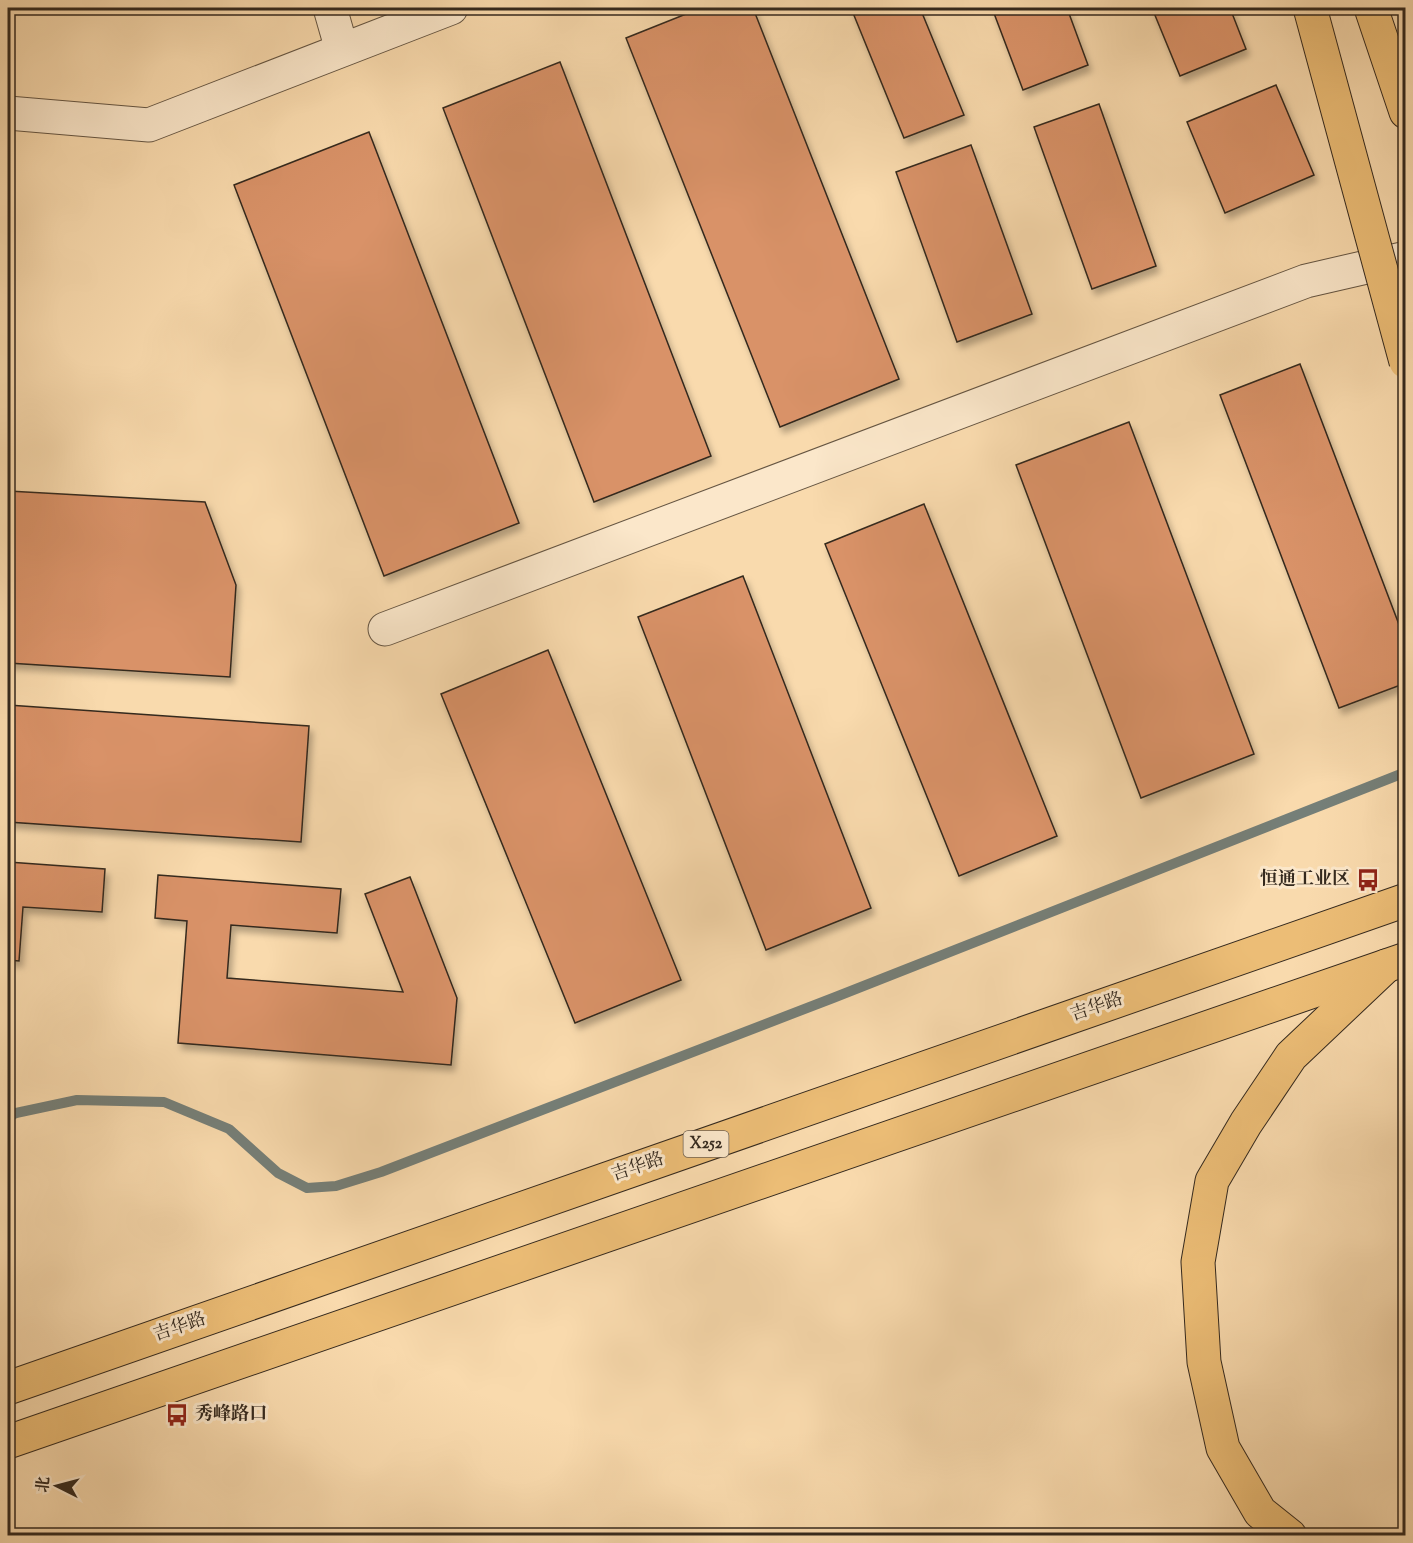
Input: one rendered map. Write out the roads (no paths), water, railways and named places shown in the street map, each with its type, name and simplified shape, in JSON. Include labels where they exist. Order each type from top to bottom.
[{"type":"main road","points":[[1310,8],[1406,362]]},
{"type":"main road","points":[[1371,8],[1406,112]]},
{"type":"main road","name":"吉华路","points":[[8,1388],[1406,900]]},
{"type":"main road","points":[[8,1442],[1396,963]]},
{"type":"main road","points":[[1290,1536],[1260,1512],[1223,1448],[1204,1362],[1198,1262],[1212,1181],[1246,1123],[1291,1056],[1396,963]]},
{"type":"street","points":[[330,8],[342,50]]},
{"type":"street","points":[[8,112],[149,124],[451,8]]},
{"type":"street","points":[[385,629],[1306,281],[1406,258]]},
{"type":"waterway","points":[[8,1117],[16,1113],[77,1100],[164,1102],[229,1129],[278,1173],[307,1188],[336,1186],[381,1172],[833,998],[1406,772]]},
{"type":"place","name":"恒通工业区","points":[[1368,880]]},
{"type":"place","name":"秀峰路口","points":[[177,1415]]}]
